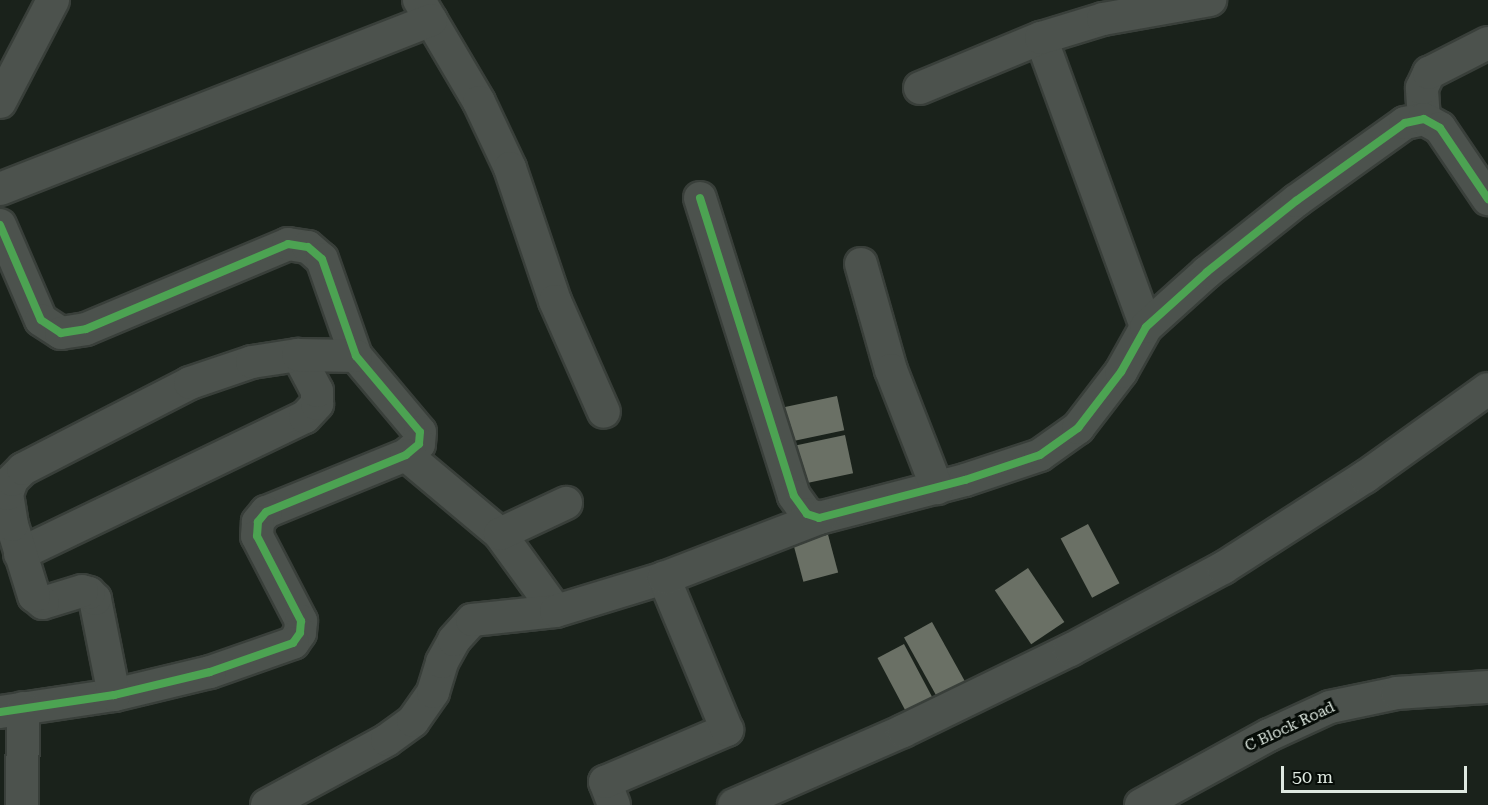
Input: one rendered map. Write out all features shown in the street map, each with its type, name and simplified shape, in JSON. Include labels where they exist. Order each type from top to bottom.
[{"type":"street","points":[[0,102],[53,0]]},
{"type":"street","points":[[921,88],[1041,38],[1101,9],[1210,0]]},
{"type":"street","points":[[0,189],[425,10],[479,102],[510,168],[555,301],[604,412]]},
{"type":"street","points":[[1041,38],[1146,327]]},
{"type":"street","points":[[1424,119],[1422,88],[1429,73],[1488,43]]},
{"type":"street","points":[[267,805],[387,740],[413,721],[433,692],[442,662],[454,640],[472,620],[556,611],[664,578],[822,517],[937,488],[1040,455],[1078,428],[1121,372],[1146,327],[1207,272],[1296,201],[1405,123],[1424,119],[1440,128],[1488,199]]},
{"type":"street","points":[[700,198],[794,496],[807,514],[822,517]]},
{"type":"street","points":[[0,225],[41,320],[61,333],[86,330],[288,244],[308,247],[322,259],[356,356],[420,432],[419,444],[406,455],[266,512],[258,522],[257,536],[301,621],[300,633],[293,643],[210,672],[114,694],[11,710],[22,805]]},
{"type":"street","points":[[861,264],[891,370],[937,488]]},
{"type":"street","points":[[114,694],[94,599],[82,591],[43,603],[38,601],[20,554],[7,494],[12,480],[23,469],[190,383],[252,362],[298,355],[356,356]]},
{"type":"street","points":[[20,554],[305,417],[317,404],[317,391],[298,355]]},
{"type":"street","points":[[734,805],[1049,660],[1223,568],[1365,477],[1488,389]]},
{"type":"street","points":[[406,455],[500,534],[556,611]]},
{"type":"street","points":[[500,534],[566,503]]},
{"type":"street","points":[[614,805],[605,782],[727,730],[664,578]]},
{"type":"street","name":"C Block Road","points":[[1141,805],[1269,735],[1330,706],[1397,693],[1488,687]]},
{"type":"building","points":[[837,396],[844,430],[782,444],[774,409]]},
{"type":"building","points":[[845,435],[853,473],[795,485],[787,447]]},
{"type":"building","points":[[1088,524],[1119,583],[1092,598],[1061,539]]},
{"type":"building","points":[[826,527],[838,572],[803,582],[791,536]]},
{"type":"building","points":[[1028,568],[1064,622],[1031,644],[995,590]]},
{"type":"building","points":[[932,622],[968,688],[940,703],[904,638]]},
{"type":"building","points":[[904,644],[935,703],[909,717],[878,658]]},
{"type":"cycle path","points":[[700,198],[794,496],[807,514],[819,518],[965,480],[1040,455],[1078,428],[1121,372],[1146,327],[1207,272],[1296,201],[1405,123],[1424,119],[1440,128],[1488,199]]},
{"type":"cycle path","points":[[0,225],[41,320],[61,333],[86,329],[288,244],[308,247],[322,259],[356,356],[420,432],[419,444],[406,455],[266,512],[258,522],[257,536],[301,621],[300,633],[293,643],[210,672],[114,695],[0,712]]}]
